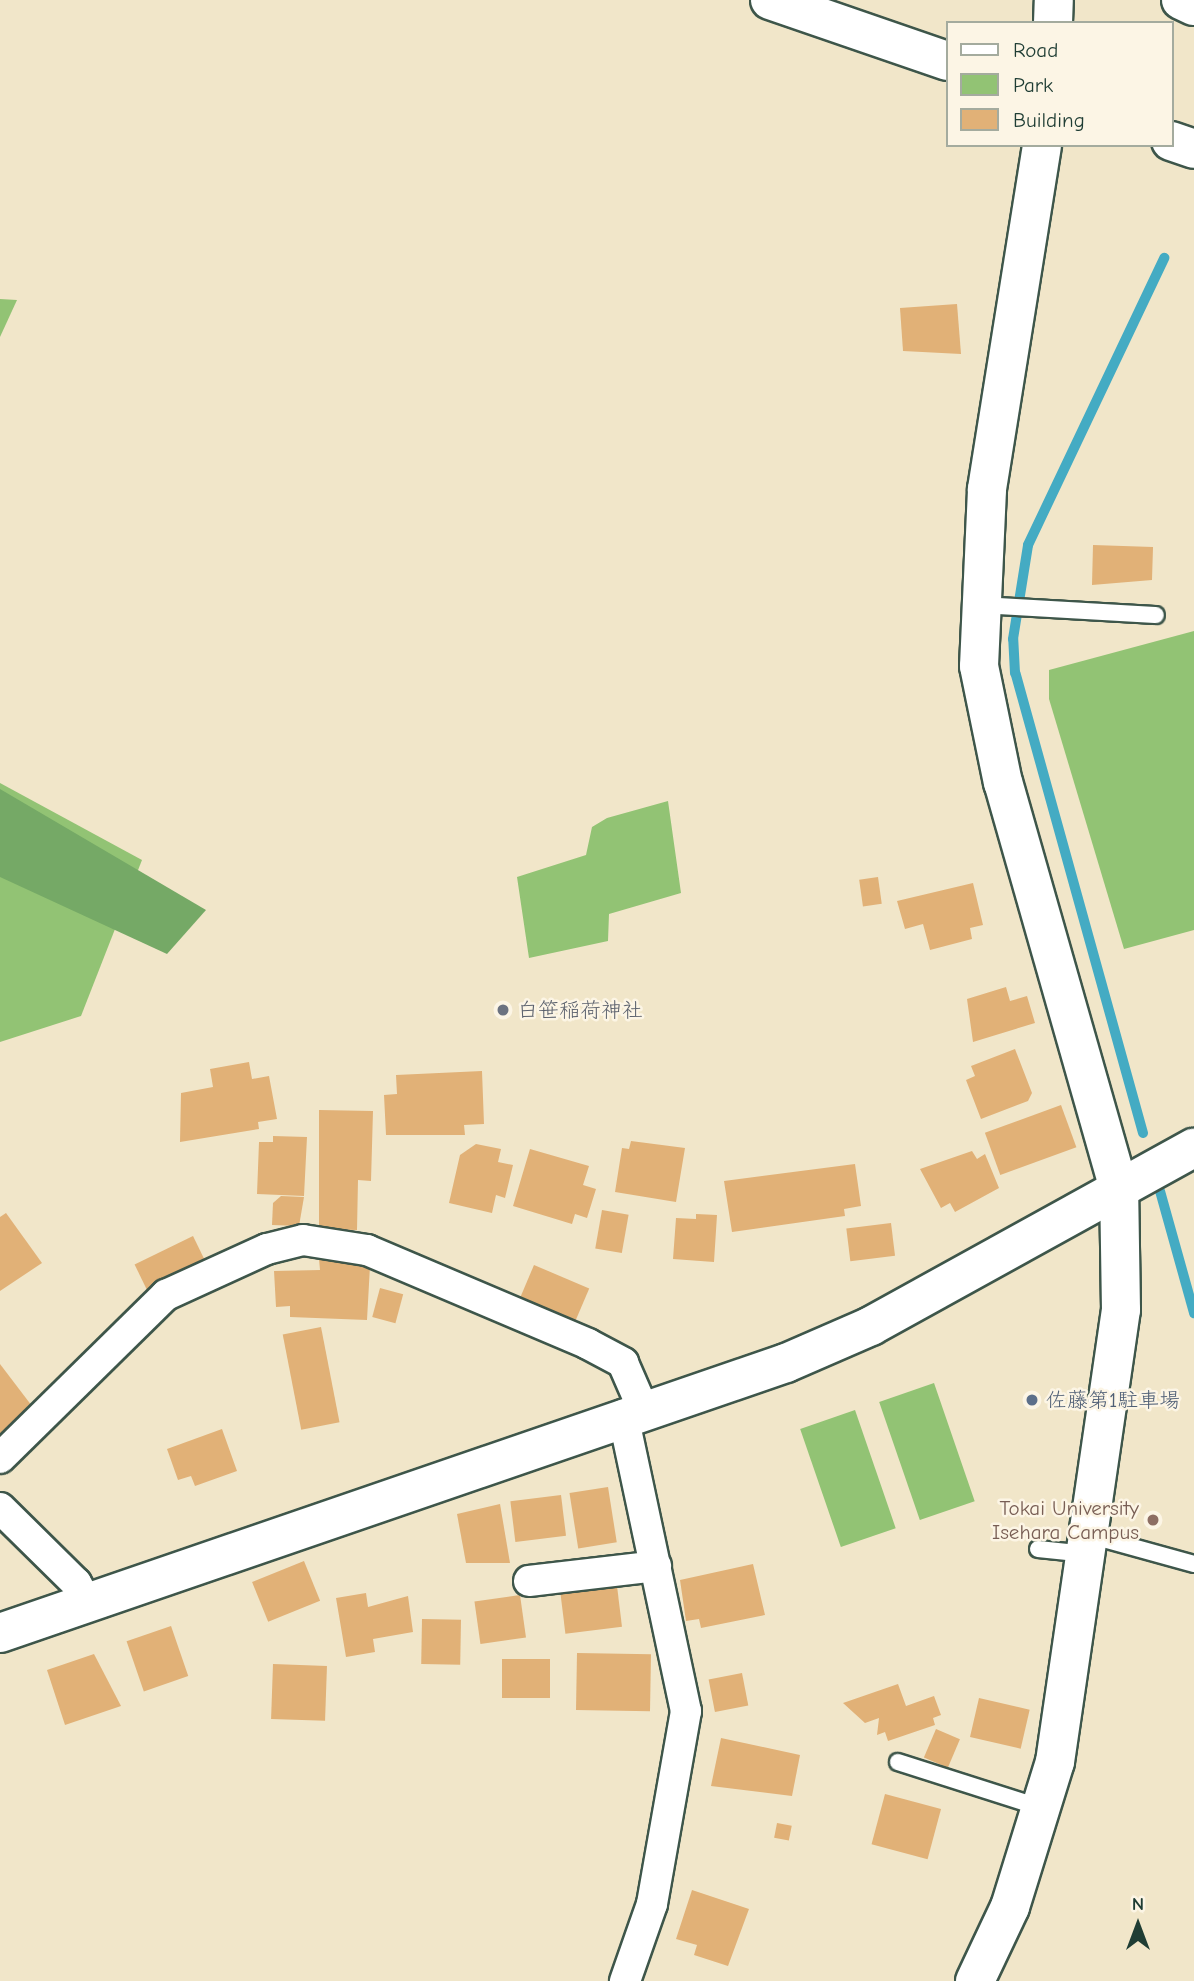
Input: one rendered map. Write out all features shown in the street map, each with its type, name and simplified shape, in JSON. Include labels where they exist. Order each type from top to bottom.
[{"type":"main road","points":[[770,0],[946,61]]},
{"type":"main road","points":[[1053,21],[1054,0]]},
{"type":"main road","points":[[1181,0],[1194,6]]},
{"type":"main road","points":[[1173,142],[1194,149]]},
{"type":"main road","points":[[975,1981],[1010,1907],[1043,1808],[1088,1544],[1121,1310],[1119,1189],[1003,783],[980,681],[1002,607],[987,489],[1042,147]]},
{"type":"main road","points":[[0,1633],[633,1412],[786,1363],[871,1326],[1194,1148]]},
{"type":"street","points":[[0,1458],[166,1295],[267,1249],[303,1240],[367,1250],[588,1344],[623,1363],[656,1566],[686,1711],[652,1904],[625,1981]]},
{"type":"street","points":[[0,1508],[87,1602]]},
{"type":"street","points":[[529,1581],[656,1566]]},
{"type":"lane","points":[[1002,607],[1156,615]]},
{"type":"lane","points":[[1038,1549],[1088,1544],[1194,1564]]},
{"type":"lane","points":[[898,1762],[1043,1808]]},
{"type":"green space","points":[[0,299],[17,300],[0,337]]},
{"type":"green space","points":[[1194,631],[1194,930],[1124,949],[1049,699],[1049,670]]},
{"type":"green space","points":[[0,783],[142,860],[81,1016],[0,1042]]},
{"type":"green space","points":[[0,789],[206,910],[167,954],[0,877]]},
{"type":"green space","points":[[668,801],[681,893],[609,914],[608,941],[529,958],[517,877],[586,855],[592,827],[607,818]]},
{"type":"green space","points":[[934,1383],[975,1501],[920,1520],[879,1402]]},
{"type":"green space","points":[[855,1410],[896,1528],[841,1547],[800,1429]]},
{"type":"building","points":[[957,304],[961,354],[903,351],[900,308]]},
{"type":"building","points":[[1093,545],[1153,547],[1152,580],[1092,585]]},
{"type":"building","points":[[878,877],[882,904],[863,906],[859,880]]},
{"type":"building","points":[[973,883],[983,925],[970,928],[972,939],[930,950],[923,924],[905,929],[897,901]]},
{"type":"building","points":[[1006,987],[1010,1001],[1027,996],[1035,1023],[973,1042],[967,999]]},
{"type":"building","name":"白笹稲荷神社","points":[[502,1005],[508,1008],[504,1015],[498,1011]]},
{"type":"building","points":[[1015,1049],[1032,1093],[1028,1101],[981,1119],[966,1080],[975,1076],[971,1066]]},
{"type":"building","points":[[249,1062],[252,1079],[269,1076],[277,1119],[258,1122],[259,1129],[180,1142],[181,1093],[213,1087],[210,1069]]},
{"type":"building","points":[[482,1071],[484,1124],[464,1125],[465,1135],[386,1135],[384,1095],[397,1094],[396,1075]]},
{"type":"building","points":[[1061,1105],[1076,1147],[1000,1175],[985,1133]]},
{"type":"building","points":[[319,1110],[373,1111],[371,1181],[358,1180],[357,1230],[319,1229]]},
{"type":"building","points":[[273,1136],[307,1137],[304,1196],[257,1194],[259,1142],[273,1142]]},
{"type":"building","points":[[631,1141],[685,1148],[676,1202],[615,1192],[622,1148],[629,1149]]},
{"type":"building","points":[[476,1144],[501,1149],[498,1162],[513,1165],[505,1198],[496,1195],[492,1213],[449,1203],[460,1155]]},
{"type":"building","points":[[530,1149],[589,1166],[583,1185],[596,1189],[587,1218],[575,1214],[572,1224],[513,1206]]},
{"type":"building","points":[[972,1151],[977,1159],[985,1154],[999,1188],[955,1212],[950,1203],[941,1208],[920,1169]]},
{"type":"building","points":[[855,1164],[861,1206],[844,1209],[845,1216],[732,1232],[724,1181]]},
{"type":"building","points":[[281,1196],[304,1197],[299,1226],[272,1225],[273,1203]]},
{"type":"building","points":[[602,1210],[629,1215],[622,1253],[595,1248]]},
{"type":"building","points":[[6,1213],[42,1263],[0,1291],[0,1217]]},
{"type":"building","points":[[696,1214],[717,1215],[714,1262],[673,1259],[676,1218],[696,1219]]},
{"type":"building","points":[[891,1223],[895,1256],[850,1261],[846,1228]]},
{"type":"building","points":[[193,1236],[206,1263],[148,1291],[135,1264]]},
{"type":"building","points":[[363,1256],[370,1266],[367,1320],[290,1317],[290,1306],[276,1307],[274,1271],[320,1270],[319,1259]]},
{"type":"building","points":[[534,1265],[589,1288],[574,1324],[519,1301]]},
{"type":"building","points":[[380,1288],[403,1294],[395,1323],[372,1317]]},
{"type":"building","points":[[321,1327],[340,1422],[301,1430],[283,1334]]},
{"type":"building","points":[[0,1364],[35,1410],[0,1436]]},
{"type":"building","points":[[222,1429],[237,1471],[195,1486],[191,1476],[178,1480],[167,1449]]},
{"type":"building","points":[[608,1487],[617,1542],[578,1548],[569,1493]]},
{"type":"building","points":[[561,1495],[566,1536],[515,1542],[510,1501]]},
{"type":"building","points":[[500,1504],[510,1563],[466,1563],[457,1514]]},
{"type":"building","points":[[304,1561],[320,1601],[268,1622],[252,1582]]},
{"type":"building","points":[[753,1564],[765,1615],[701,1628],[699,1619],[686,1621],[680,1580]]},
{"type":"building","points":[[617,1586],[622,1627],[565,1634],[560,1593]]},
{"type":"building","points":[[366,1593],[368,1607],[408,1596],[413,1632],[373,1639],[375,1652],[346,1657],[336,1598]]},
{"type":"building","points":[[520,1595],[526,1638],[480,1644],[474,1601]]},
{"type":"building","points":[[422,1619],[461,1620],[460,1665],[421,1664]]},
{"type":"building","points":[[171,1626],[188,1676],[144,1691],[127,1641]]},
{"type":"building","points":[[577,1653],[651,1654],[650,1711],[576,1710]]},
{"type":"building","points":[[94,1654],[121,1706],[65,1725],[47,1670]]},
{"type":"building","points":[[502,1659],[550,1659],[550,1698],[502,1698]]},
{"type":"building","points":[[273,1664],[327,1666],[325,1721],[271,1719]]},
{"type":"building","points":[[742,1673],[748,1705],[715,1712],[709,1679]]},
{"type":"building","points":[[898,1684],[906,1706],[934,1696],[941,1715],[933,1718],[935,1725],[888,1741],[885,1732],[877,1735],[879,1718],[865,1723],[843,1703]]},
{"type":"building","points":[[979,1698],[1030,1710],[1021,1749],[970,1737]]},
{"type":"building","points":[[936,1729],[960,1739],[948,1768],[924,1758]]},
{"type":"building","points":[[721,1738],[800,1755],[792,1796],[711,1786]]},
{"type":"building","points":[[885,1794],[941,1809],[928,1859],[872,1844]]},
{"type":"building","points":[[777,1823],[792,1826],[789,1841],[774,1838]]},
{"type":"building","points":[[692,1890],[749,1909],[728,1966],[694,1955],[697,1945],[676,1939]]},
{"type":"waterway","points":[[1143,1133],[1015,673],[1013,639],[1028,545],[1164,258]]},
{"type":"waterway","points":[[1160,1191],[1194,1313]]},
{"type":"place","name":"白笹稲荷神社","points":[[503,1010]]},
{"type":"place","name":"佐藤第1駐車場","points":[[1032,1400]]},
{"type":"place","name":"Tokai University Isehara Campus","points":[[1153,1520]]}]
